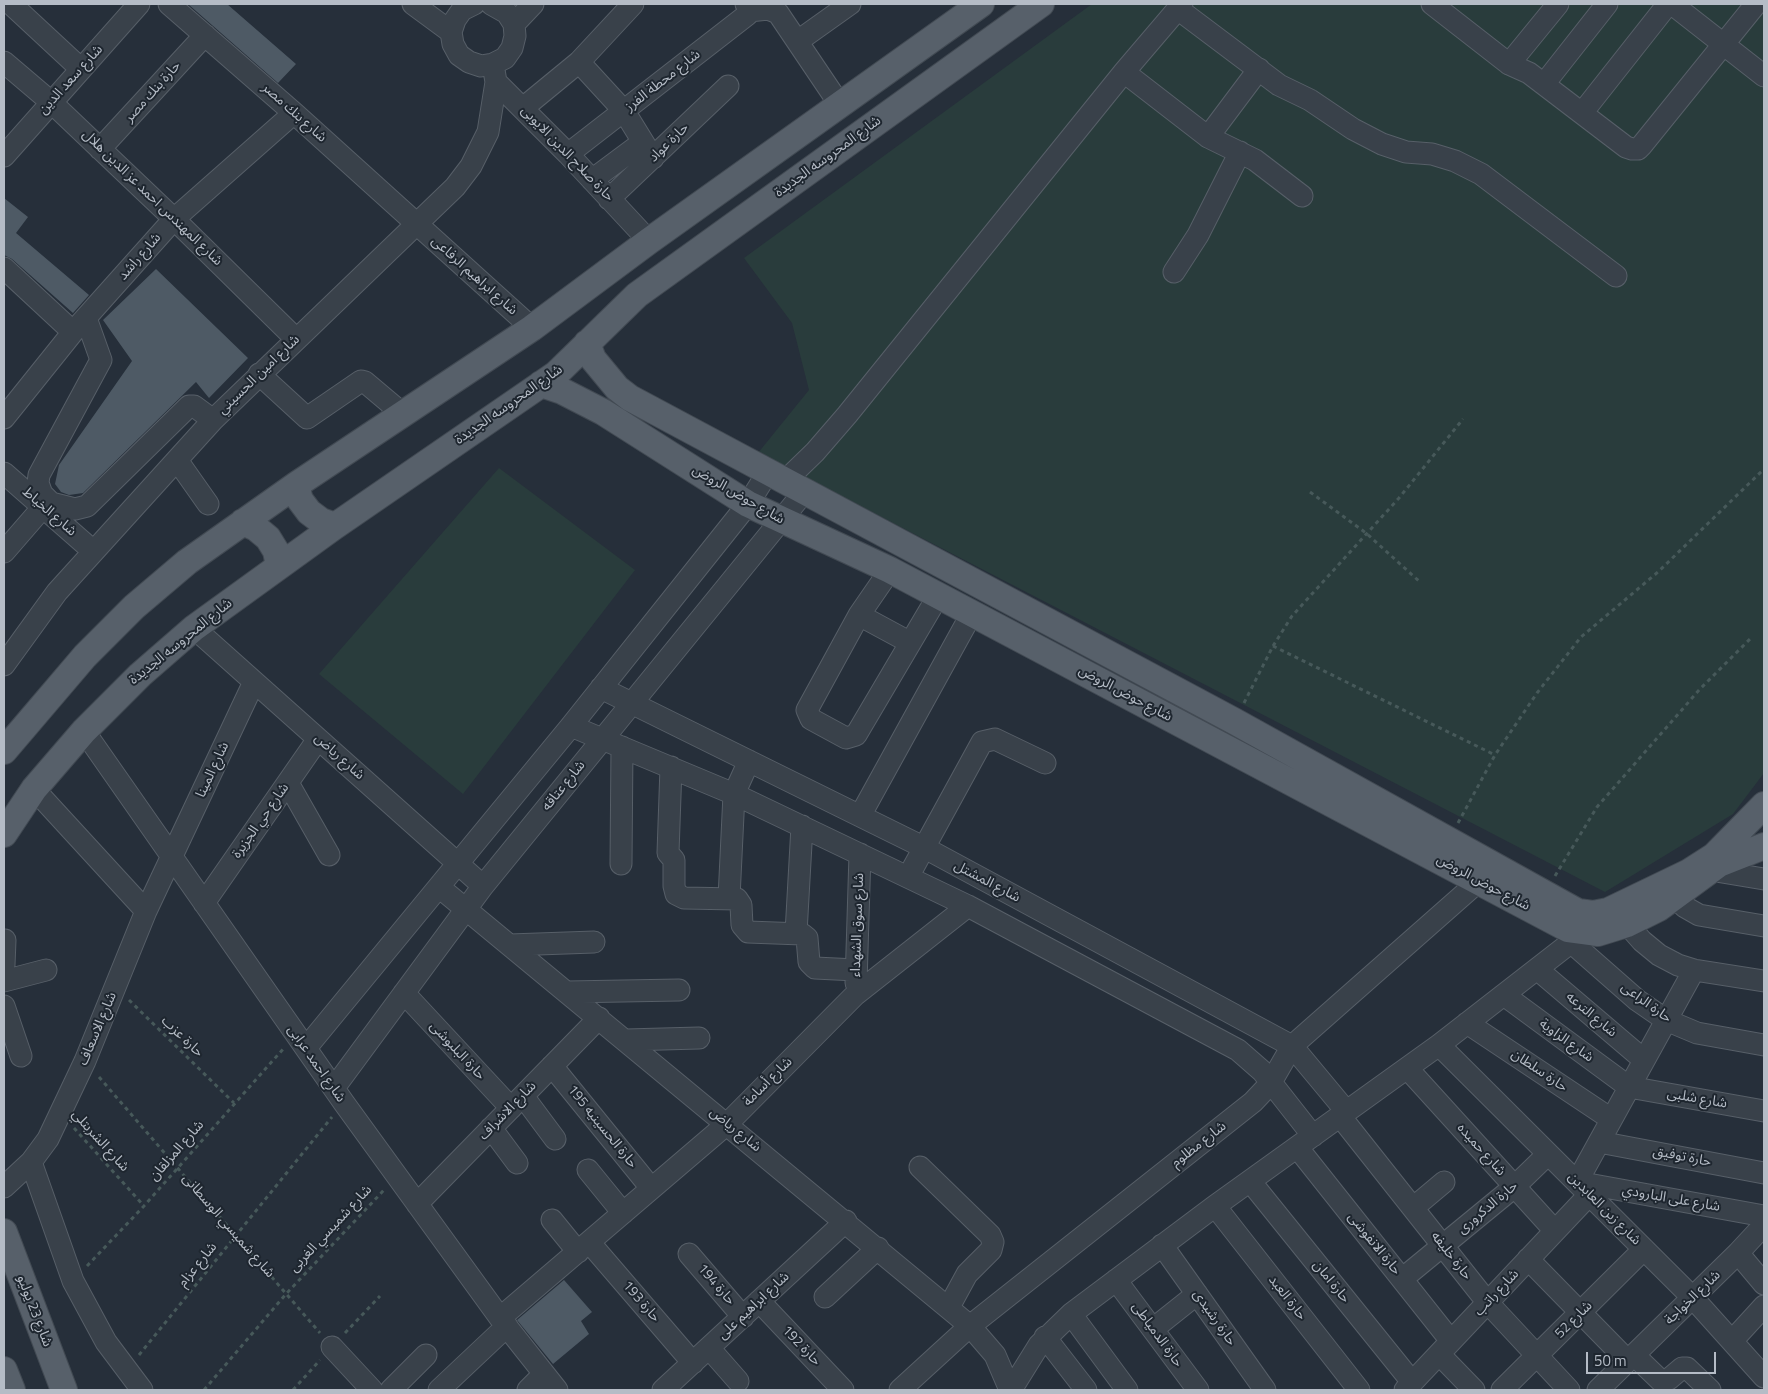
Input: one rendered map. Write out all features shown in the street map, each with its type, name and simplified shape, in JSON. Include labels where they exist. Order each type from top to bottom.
[{"type":"main road","points":[[4,751],[85,656],[134,607],[186,562],[296,485],[532,328],[649,241],[981,4]]},
{"type":"main road","name":"شارع المحروسه الجديدة","points":[[4,834],[34,789],[84,731],[140,674],[194,628],[335,526],[541,384],[569,363],[618,312],[651,285],[1041,4]]},
{"type":"main road","points":[[625,259],[651,285]]},
{"type":"main road","name":"شارع حوض الروض","points":[[587,343],[593,359],[617,388],[630,398],[1234,721],[1324,784]]},
{"type":"main road","name":"شارع حوض الروض","points":[[541,384],[562,391],[603,412],[748,504],[779,520],[890,570],[972,613],[1324,784],[1407,829],[1479,881],[1554,922],[1577,938],[1606,932],[1644,917],[1674,897],[1712,863]]},
{"type":"main road","points":[[296,485],[300,500],[309,512],[321,521],[335,526]]},
{"type":"main road","points":[[243,522],[256,528],[268,538],[276,551],[279,566]]},
{"type":"main road","points":[[1712,863],[1764,805]]},
{"type":"main road","name":"شارع حوض الروض","points":[[1407,829],[1449,840],[1578,912],[1593,914],[1608,911],[1712,863]]},
{"type":"main road","points":[[1712,863],[1764,846]]},
{"type":"main road","name":"شارع 23 يوليو","points":[[4,1232],[64,1390]]},
{"type":"main road","points":[[4,1370],[12,1390]]},
{"type":"street","points":[[11,4],[81,69]]},
{"type":"street","name":"شارع سعد الدين","points":[[4,156],[138,4]]},
{"type":"street","name":"شارع بنك مصر","points":[[169,4],[294,113],[417,225]]},
{"type":"street","points":[[413,4],[451,32]]},
{"type":"street","points":[[474,4],[459,15],[451,32],[453,44],[464,59],[494,73],[512,48],[515,36],[514,24],[508,13],[491,4]]},
{"type":"street","points":[[514,24],[533,4]]},
{"type":"street","points":[[523,108],[580,62],[633,4]]},
{"type":"street","points":[[798,40],[850,4]]},
{"type":"street","points":[[1432,4],[1509,64],[1529,73],[1626,147],[1638,149],[1756,4]]},
{"type":"street","points":[[1509,64],[1558,4]]},
{"type":"street","points":[[1544,84],[1607,4]]},
{"type":"street","points":[[1582,113],[1668,4]]},
{"type":"street","points":[[1672,4],[1764,76]]},
{"type":"street","points":[[747,7],[774,10],[782,17],[840,105]]},
{"type":"street","name":"شارع محطة الفرز","points":[[568,154],[746,16],[747,7]]},
{"type":"street","points":[[301,1042],[439,887],[748,504],[785,482],[815,452],[847,415],[1124,72],[1180,7],[1292,93],[1310,100],[1353,129],[1382,144],[1406,152],[1432,154],[1455,161],[1481,174],[1616,276]]},
{"type":"street","name":"حارة بنك مصر","points":[[100,149],[205,35]]},
{"type":"street","name":"شارع المهندس احمد عز الدين هلال","points":[[4,62],[51,102],[296,339]]},
{"type":"street","points":[[580,62],[624,111],[648,150],[592,180]]},
{"type":"street","points":[[1208,137],[1259,69]]},
{"type":"street","points":[[1124,72],[1208,137],[1240,152],[1269,169],[1302,196]]},
{"type":"street","name":"حارة صلاح الدين الايوبى","points":[[494,73],[523,108],[649,241]]},
{"type":"street","name":"شارع امين الحسيني","points":[[4,665],[57,592],[213,420],[417,225],[454,187],[471,166],[488,132],[494,73]]},
{"type":"street","name":"حارة عواد","points":[[609,199],[648,150],[728,86]]},
{"type":"street","name":"شارع راشد","points":[[4,418],[80,325],[174,219],[294,113]]},
{"type":"street","points":[[1174,272],[1198,235],[1240,152]]},
{"type":"street","name":"شارع ابراهيم الرفاعى","points":[[417,225],[532,328]]},
{"type":"street","points":[[4,268],[80,325],[101,360],[39,475],[38,483],[42,494],[51,503],[62,508],[75,509],[87,506],[189,406],[194,406],[213,420]]},
{"type":"street","points":[[259,374],[308,418],[361,381],[403,414]]},
{"type":"street","points":[[177,460],[208,504]]},
{"type":"street","name":"شارع الخياط","points":[[4,473],[93,551]]},
{"type":"street","name":"شارع عتاقه","points":[[339,1095],[404,993],[483,886],[779,520],[785,482]]},
{"type":"street","points":[[4,552],[42,507]]},
{"type":"street","points":[[890,570],[859,615],[808,706],[807,713],[811,719],[846,738],[853,738],[938,596]]},
{"type":"street","points":[[860,816],[972,613]]},
{"type":"street","points":[[859,615],[909,642]]},
{"type":"street","name":"شارع رياض","points":[[194,628],[483,886]]},
{"type":"street","name":"شارع المينا","points":[[172,858],[254,682]]},
{"type":"street","name":"شارع المشتل","points":[[601,688],[925,848],[1292,1046],[1343,1114]]},
{"type":"street","points":[[570,726],[734,794],[968,906],[1238,1050],[1262,1071],[1305,1141]]},
{"type":"street","name":"شارع احمد عرابى","points":[[84,731],[301,1042],[397,1176],[550,1382]]},
{"type":"street","name":"شارع حي الجزيرة","points":[[204,903],[318,739]]},
{"type":"street","points":[[908,877],[982,742],[995,739],[1046,764]]},
{"type":"street","points":[[621,864],[622,747]]},
{"type":"street","points":[[729,898],[734,794],[748,761]]},
{"type":"street","points":[[671,767],[668,853],[674,860],[675,890],[684,898],[729,898],[740,902],[742,925],[748,932],[802,934],[807,938],[809,962],[815,968],[856,970]]},
{"type":"street","points":[[288,783],[329,855]]},
{"type":"street","points":[[34,789],[146,911]]},
{"type":"street","points":[[796,933],[802,826]]},
{"type":"street","name":"شارع سوق الشهداء","points":[[855,996],[860,854]]},
{"type":"street","name":"شارع الاسعاف","points":[[4,1188],[31,1162],[48,1139],[85,1061],[146,911],[172,858]]},
{"type":"street","points":[[1712,863],[1764,879]]},
{"type":"street","name":"شارع مظلوم","points":[[900,1390],[970,1326],[1253,1102],[1270,1084],[1292,1046],[1479,881]]},
{"type":"street","name":"شارع رياض","points":[[439,887],[846,1221],[970,1326],[995,1355],[1011,1390]]},
{"type":"street","points":[[1674,897],[1699,915],[1764,926]]},
{"type":"street","name":"شارع أسامة","points":[[439,1390],[504,1322],[584,1247],[727,1124],[855,996],[968,906]]},
{"type":"street","points":[[1627,924],[1642,941],[1659,955],[1694,970],[1764,981]]},
{"type":"street","points":[[1011,1390],[1023,1367],[1046,1337],[1071,1314],[1215,1206],[1439,1045],[1577,938]]},
{"type":"street","name":"حارة الراعى","points":[[1577,938],[1637,1000],[1666,1020],[1697,1033],[1764,1045]]},
{"type":"street","points":[[4,965],[5,940]]},
{"type":"street","points":[[510,945],[594,942]]},
{"type":"street","points":[[4,981],[46,970]]},
{"type":"street","name":"شارع الترعه","points":[[1537,970],[1644,1060]]},
{"type":"street","name":"شارع راتب","points":[[1409,1386],[1555,1231],[1583,1188],[1599,1142],[1694,970]]},
{"type":"street","points":[[567,992],[679,990]]},
{"type":"street","name":"حارة البلبوشى","points":[[404,993],[555,1139]]},
{"type":"street","name":"شارع الزاوية","points":[[1504,995],[1629,1087]]},
{"type":"street","points":[[6,1018],[21,1056]]},
{"type":"street","name":"شارع الاشراف","points":[[418,1204],[599,1018]]},
{"type":"street","name":"حارة سلطان","points":[[1467,1024],[1611,1119]]},
{"type":"street","points":[[626,1040],[698,1038]]},
{"type":"street","name":"شارع زين العابدين","points":[[1439,1045],[1693,1298],[1764,1377]]},
{"type":"street","name":"حارة الحسينيه 195","points":[[552,1066],[651,1188]]},
{"type":"street","name":"شارع حميده","points":[[1407,1068],[1555,1231]]},
{"type":"street","name":"شارع شلبى","points":[[1629,1087],[1764,1111]]},
{"type":"street","name":"حارة خليفه","points":[[1343,1114],[1413,1208],[1488,1303],[1569,1390]]},
{"type":"street","points":[[491,1128],[517,1163]]},
{"type":"street","name":"حارة الانفوشى","points":[[1305,1141],[1402,1279],[1474,1390]]},
{"type":"street","name":"حارة توفيق","points":[[1599,1142],[1764,1173]]},
{"type":"street","name":"حارة الدكرورى","points":[[1402,1279],[1514,1187],[1548,1154]]},
{"type":"street","points":[[31,1162],[73,1281],[88,1312],[126,1371],[142,1390]]},
{"type":"street","points":[[920,1167],[990,1234],[993,1242],[991,1250],[967,1274],[948,1307]]},
{"type":"street","points":[[588,1170],[623,1213]]},
{"type":"street","name":"حارة امان","points":[[1250,1181],[1409,1386]]},
{"type":"street","points":[[1413,1208],[1444,1182]]},
{"type":"street","name":"شارع على البارودي","points":[[1583,1188],[1764,1216]]},
{"type":"street","name":"حارة العبد","points":[[1215,1206],[1359,1390]]},
{"type":"street","name":"حارة 193","points":[[552,1220],[584,1247],[693,1363]]},
{"type":"street","name":"شارع ابراهيم على","points":[[663,1390],[846,1221]]},
{"type":"street","name":"شارع الخواجة","points":[[1606,1387],[1631,1358],[1764,1225]]},
{"type":"street","name":"حارة رشيدى","points":[[1162,1245],[1265,1390]]},
{"type":"street","points":[[825,1297],[878,1248]]},
{"type":"street","name":"شارع 52","points":[[1502,1390],[1644,1249]]},
{"type":"street","points":[[1738,1253],[1764,1284]]},
{"type":"street","name":"حارة 194","points":[[689,1254],[743,1317]]},
{"type":"street","points":[[1528,1259],[1581,1313],[1631,1358],[1661,1381],[1669,1379],[1682,1368],[1687,1368],[1710,1390]]},
{"type":"street","name":"حارة الدمياطى","points":[[1116,1280],[1198,1390]]},
{"type":"street","points":[[1153,1330],[1197,1294]]},
{"type":"street","name":"حارة 192","points":[[759,1301],[843,1390]]},
{"type":"street","points":[[1732,1341],[1764,1306]]},
{"type":"street","points":[[1071,1314],[1127,1390]]},
{"type":"street","points":[[1046,1337],[1086,1390]]},
{"type":"street","points":[[332,1347],[372,1390]]},
{"type":"street","points":[[709,1348],[738,1381]]},
{"type":"street","points":[[391,1390],[426,1355]]},
{"type":"street","points":[[528,1390],[550,1382]]},
{"type":"path","points":[[1234,721],[1273,646],[1292,616],[1399,498],[1463,419]]},
{"type":"path","points":[[1449,840],[1495,755],[1537,693],[1581,637],[1658,572],[1764,470]]},
{"type":"path","points":[[1310,492],[1366,533],[1420,582]]},
{"type":"path","points":[[1543,894],[1597,807],[1700,689],[1751,638]]},
{"type":"path","points":[[1273,646],[1495,755]]},
{"type":"path","name":"حارة عزب","points":[[115,987],[234,1103]]},
{"type":"path","name":"شارع المزلقان","points":[[73,1281],[144,1206],[234,1103],[301,1042]]},
{"type":"path","name":"شارع شميسي الوسطانى","points":[[85,1061],[332,1347]]},
{"type":"path","name":"شارع عزام","points":[[126,1371],[236,1236],[339,1095]]},
{"type":"path","name":"شارع الشربتلي","points":[[60,1113],[144,1206]]},
{"type":"path","name":"شارع شميسي الغربى","points":[[204,1390],[286,1294],[397,1176]]},
{"type":"shaded area","points":[[1092,4],[1764,4],[1764,773],[1733,814],[1605,892],[758,453],[809,390],[792,323],[744,258]]},
{"type":"shaded area","points":[[499,468],[635,570],[463,794],[319,674]]},
{"type":"building","points":[[188,4],[227,4],[296,64],[278,83]]},
{"type":"building","points":[[4,198],[28,217],[16,233],[89,295],[73,313],[12,259],[4,255]]},
{"type":"building","points":[[156,269],[248,358],[209,398],[196,382],[83,493],[69,495],[61,492],[55,484],[59,465],[132,361],[103,320]]},
{"type":"building","points":[[564,1280],[592,1312],[581,1321],[589,1334],[553,1364],[517,1320]]}]
